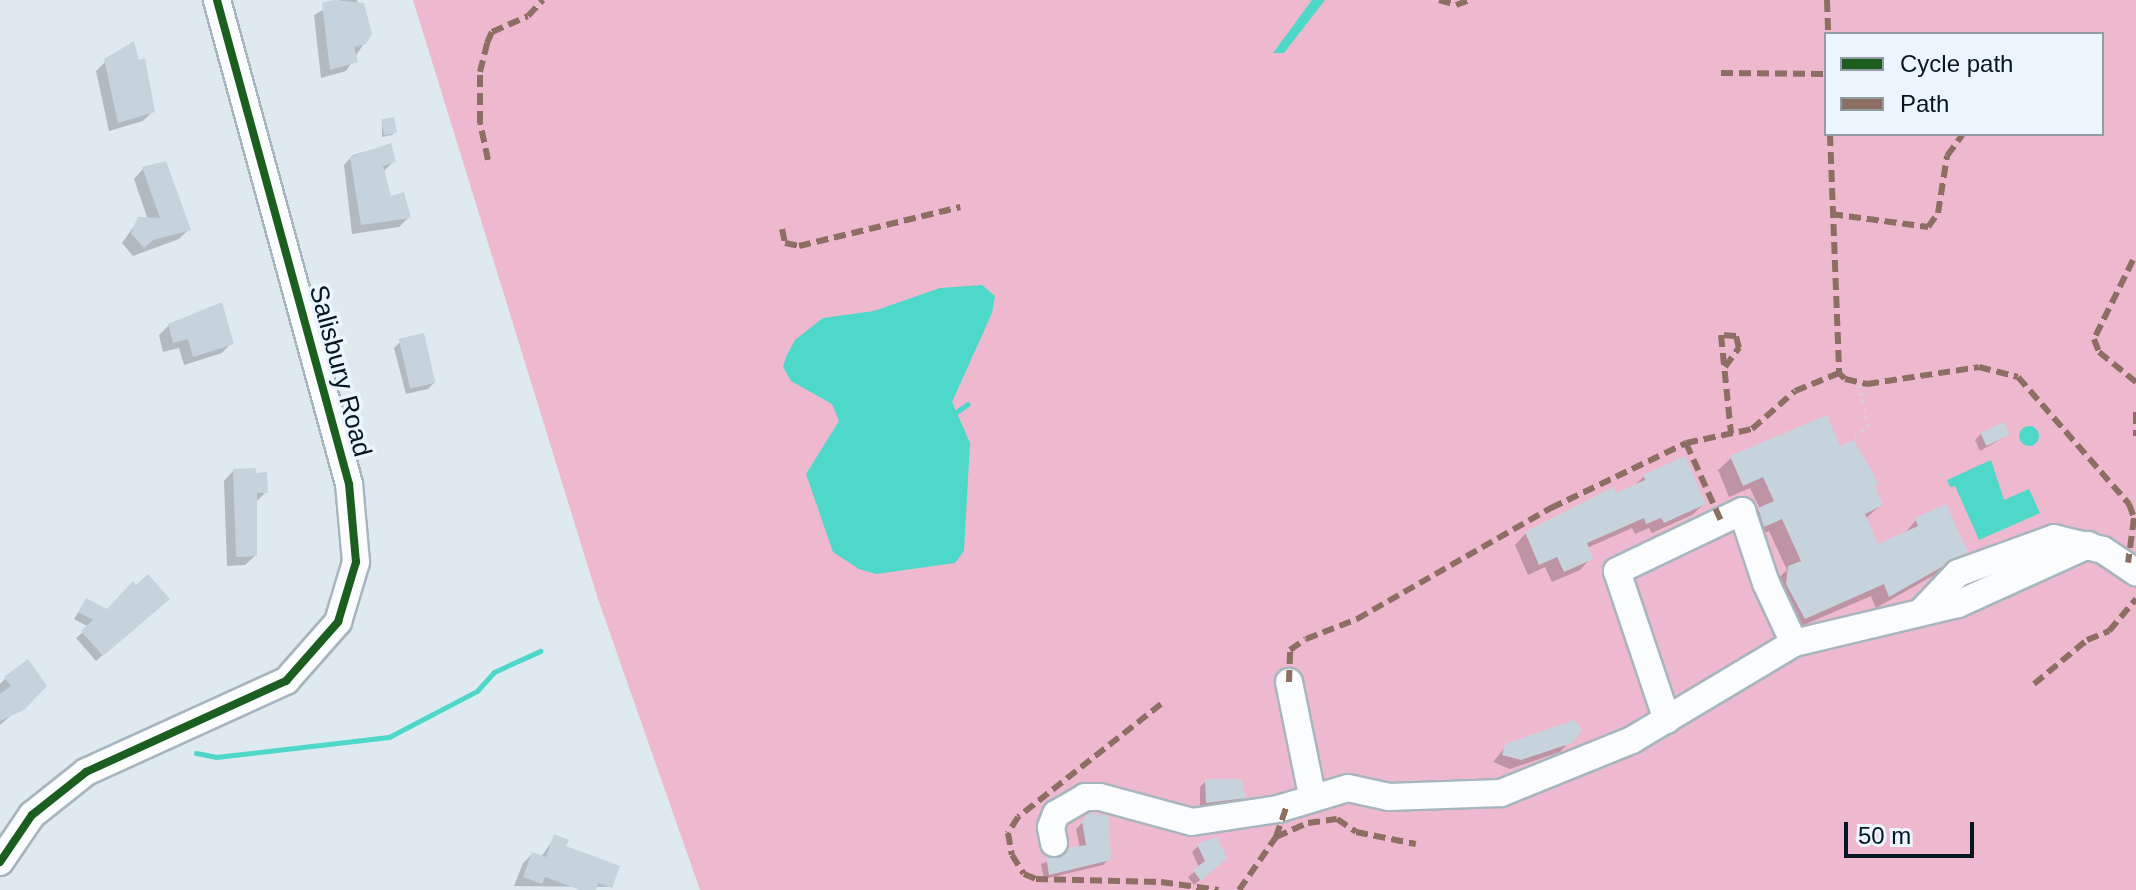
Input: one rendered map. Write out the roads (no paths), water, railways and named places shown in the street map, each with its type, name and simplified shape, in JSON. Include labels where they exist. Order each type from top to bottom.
[{"type":"street","name":"Salisbury Road","points":[[0,862],[32,815],[86,772],[286,681],[338,622],[356,562],[349,484],[217,0]]},
{"type":"street","points":[[1667,720],[1617,571],[1742,511],[1766,583],[1794,643]]},
{"type":"street","points":[[1054,843],[1053,819],[1085,797],[1100,797],[1192,822],[1278,809],[1312,795],[1348,788],[1389,797],[1501,793],[1667,720],[1794,643],[1958,604],[2088,545],[2136,572]]},
{"type":"street","points":[[1289,682],[1312,795]]},
{"type":"waterway","points":[[952,415],[968,404]]},
{"type":"waterway","points":[[196,753],[216,757],[389,737],[477,691],[494,672],[540,651]]}]
